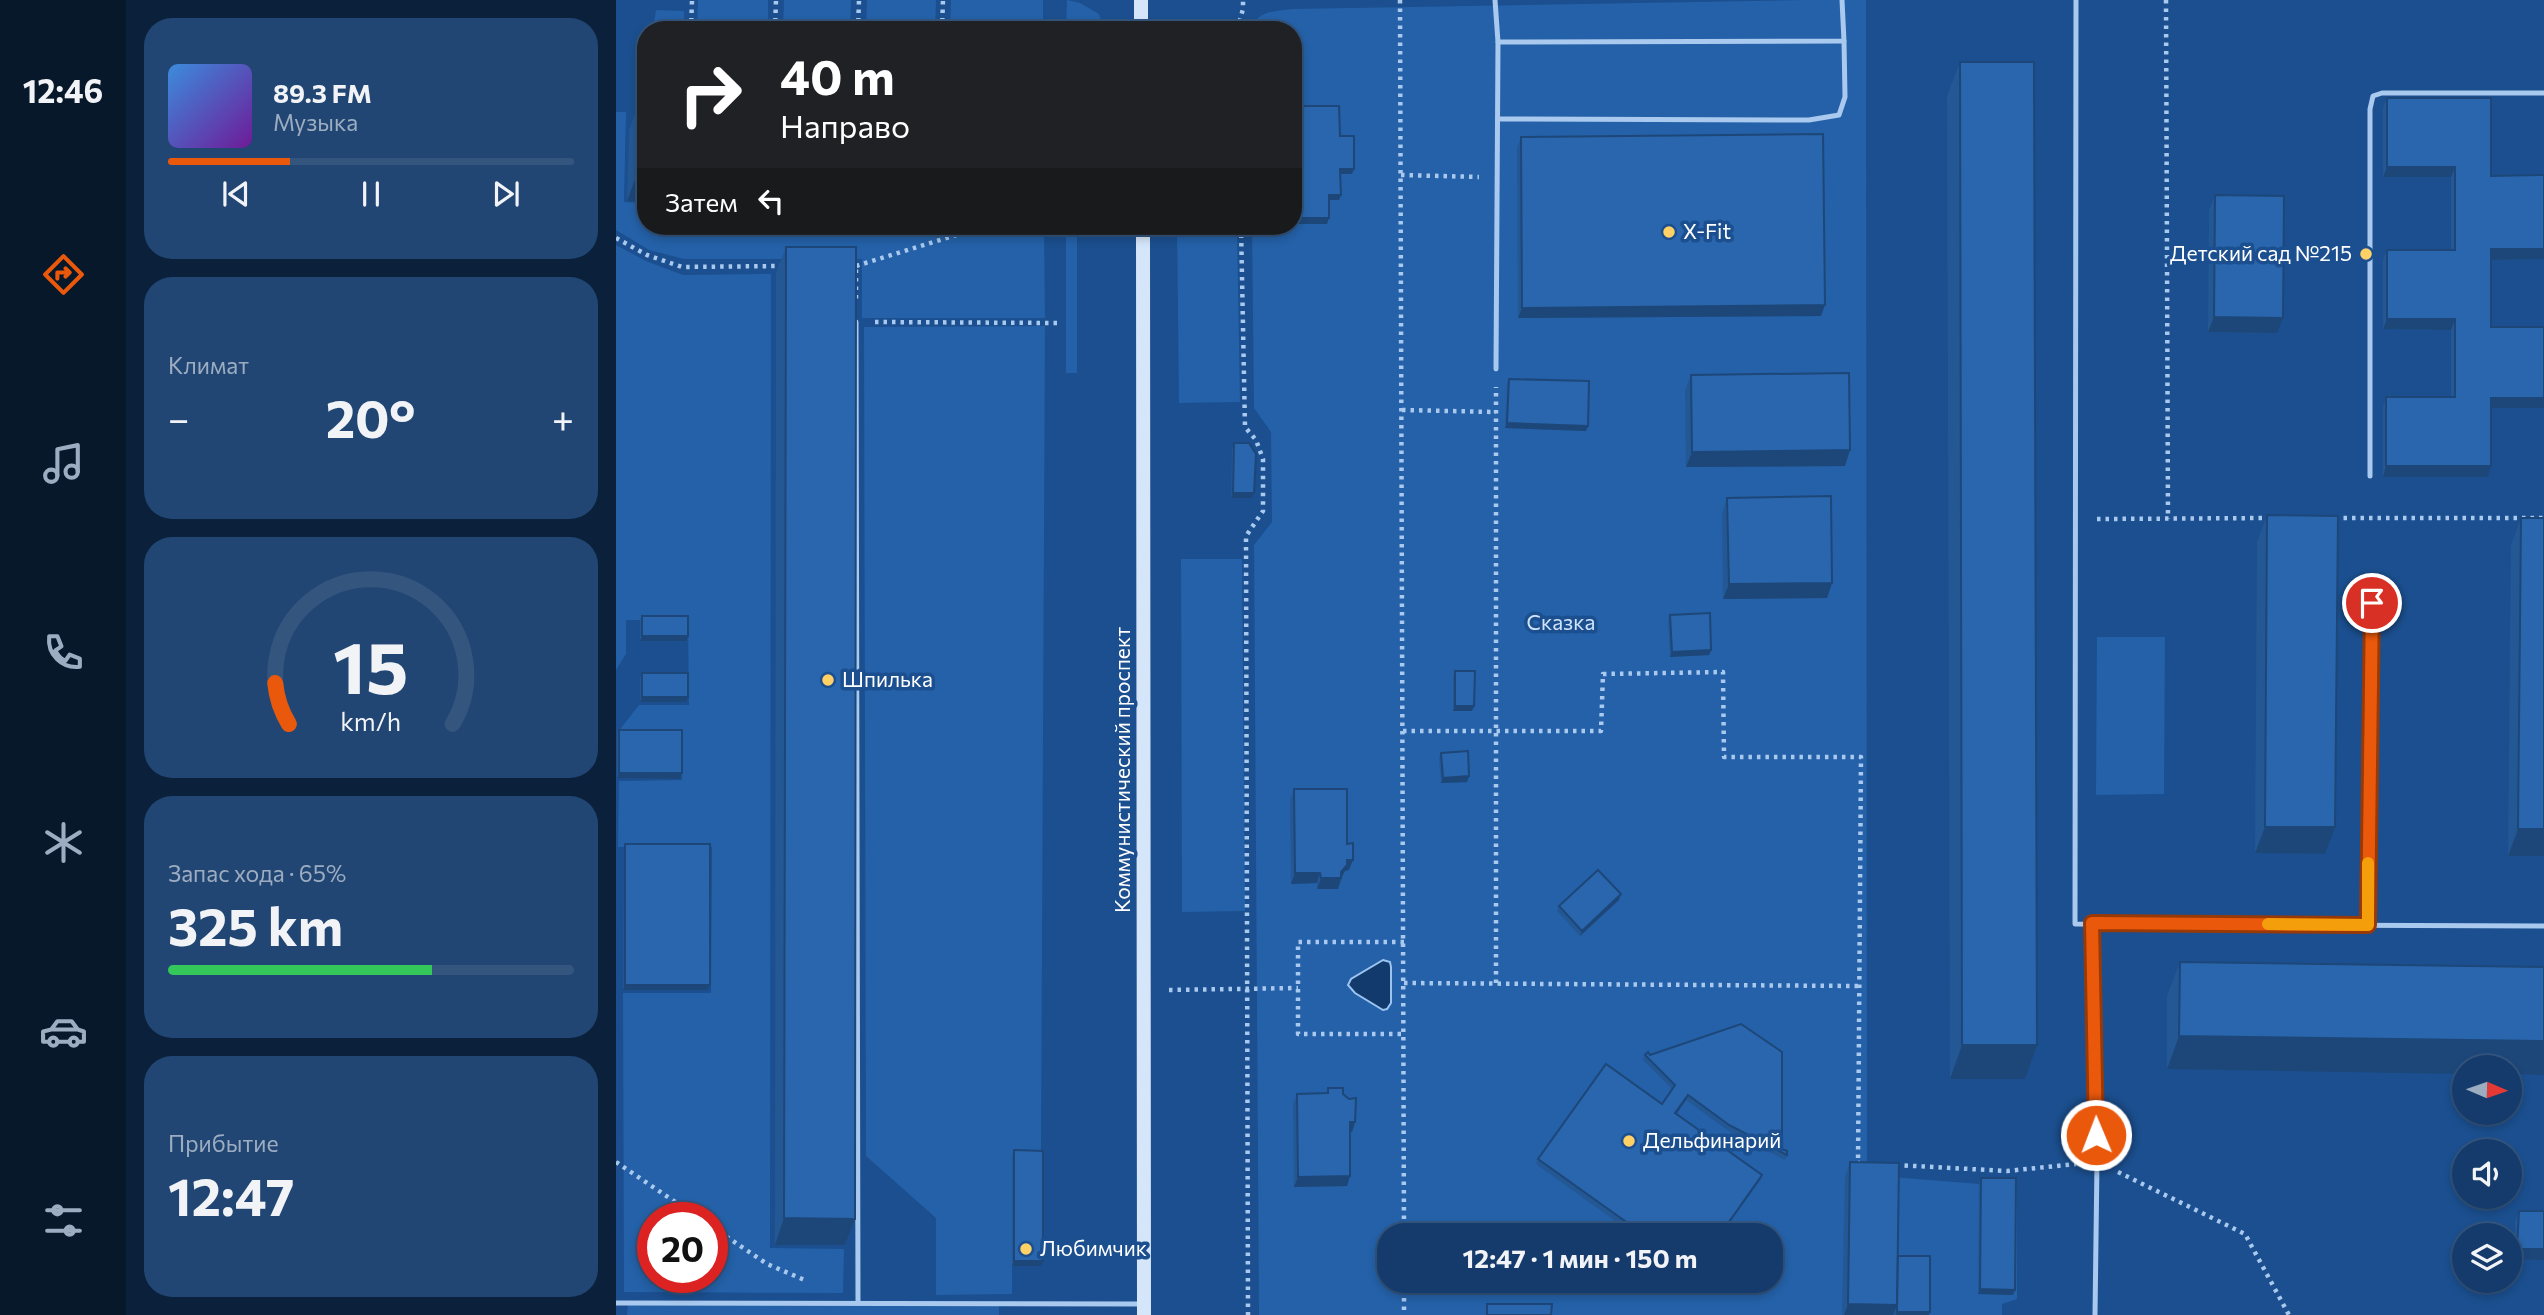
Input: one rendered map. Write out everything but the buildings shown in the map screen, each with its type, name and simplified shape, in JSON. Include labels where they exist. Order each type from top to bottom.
[{"type":"main road","points":[[1141,0],[1141,21]]},
{"type":"main road","name":"Коммунистический проспект","points":[[1143,235],[1144,1309]]},
{"type":"lane","points":[[1495,0],[1498,42],[1496,369]]},
{"type":"lane","points":[[1498,119],[1809,120],[1839,116],[1845,97],[1842,0]]},
{"type":"lane","points":[[2076,0],[2075,924],[2544,926]]},
{"type":"lane","points":[[1498,42],[1844,41]]},
{"type":"lane","points":[[2370,477],[2370,109],[2373,96],[2382,93],[2544,93]]},
{"type":"lane","points":[[856,322],[858,1303]]},
{"type":"lane","points":[[2368,925],[2372,603]]},
{"type":"lane","points":[[2092,923],[2097,1162],[2095,1315]]},
{"type":"lane","points":[[616,1303],[858,1303],[1144,1309]]},
{"type":"path","points":[[691,21],[692,0]]},
{"type":"path","points":[[775,21],[776,0]]},
{"type":"path","points":[[859,0],[859,21]]},
{"type":"path","points":[[942,21],[943,0]]},
{"type":"path","points":[[1239,21],[1243,0]]},
{"type":"path","points":[[1401,0],[1404,1223]]},
{"type":"path","points":[[2166,0],[2168,519]]},
{"type":"path","points":[[1401,175],[1497,177]]},
{"type":"path","points":[[843,266],[856,266],[956,235]]},
{"type":"path","points":[[1241,235],[1245,427],[1256,440],[1263,459],[1263,510],[1246,536],[1248,1315]]},
{"type":"path","points":[[616,238],[647,255],[682,267],[789,266]]},
{"type":"path","points":[[856,266],[856,322],[1057,323]]},
{"type":"path","points":[[1496,369],[1496,984]]},
{"type":"path","points":[[1402,410],[1496,412]]},
{"type":"path","points":[[2076,519],[2279,518]]},
{"type":"path","points":[[2321,518],[2544,518]]},
{"type":"path","points":[[1403,731],[1601,731],[1603,674],[1723,672],[1724,757],[1861,757],[1858,1163],[1871,1164]]},
{"type":"path","points":[[1404,942],[1297,942],[1298,1034],[1404,1034]]},
{"type":"path","points":[[1404,983],[1859,986]]},
{"type":"path","points":[[1144,990],[1298,988]]},
{"type":"path","points":[[616,1162],[675,1202]]},
{"type":"path","points":[[1885,1164],[2007,1171],[2097,1162],[2245,1234],[2289,1315]]},
{"type":"path","points":[[728,1238],[767,1264],[813,1284]]},
{"type":"path","points":[[1404,1293],[1404,1315]]},
{"type":"green space","points":[[698,0],[768,0],[768,21],[697,21]]},
{"type":"green space","points":[[784,0],[851,0],[850,21],[783,21]]},
{"type":"green space","points":[[867,0],[936,0],[935,21],[866,21]]},
{"type":"green space","points":[[951,0],[1043,0],[1043,21],[950,21]]},
{"type":"green space","points":[[1067,0],[1080,3],[1099,14],[1101,21],[1066,21]]},
{"type":"green space","name":"Сказка","points":[[1866,0],[1867,1175],[2017,1187],[2017,1299],[2002,1304],[2002,1315],[1259,1315],[1254,545],[1272,522],[1271,432],[1254,408],[1252,235],[1302,235],[1302,21],[1256,21],[1262,15],[1292,9]]},
{"type":"green space","points":[[656,10],[684,11],[684,21],[654,21]]},
{"type":"green space","points":[[616,112],[626,112],[624,202],[637,203],[637,235],[1044,235],[1045,318],[862,318],[862,259],[684,259],[649,250],[616,230]]},
{"type":"green space","points":[[1066,235],[1077,235],[1077,373],[1066,373]]},
{"type":"green space","points":[[1177,235],[1237,235],[1240,402],[1179,403]]},
{"type":"green space","points":[[616,245],[646,261],[683,275],[771,274],[770,1248],[844,1249],[843,1293],[728,1292],[728,1202],[637,1202],[637,1292],[624,1292],[623,993],[711,993],[712,847],[618,847],[619,781],[682,780],[681,733],[617,733],[639,705],[689,705],[688,620],[626,620],[626,654],[616,670]]},
{"type":"green space","points":[[1045,326],[1041,1156],[1012,1156],[1012,1294],[936,1295],[936,1218],[866,1156],[864,327]]},
{"type":"green space","points":[[1181,559],[1242,559],[1245,911],[1182,912]]},
{"type":"green space","points":[[2097,637],[2165,637],[2164,794],[2096,795]]},
{"type":"green space","points":[[628,1303],[999,1304],[999,1315],[627,1315]]},
{"type":"shaded area","points":[[1383,960],[1390,962],[1391,967],[1391,1003],[1383,1010],[1355,993],[1348,985],[1351,979]]},
{"type":"slow traffic","points":[[2268,924],[2368,925],[2368,863]]},
{"type":"place","name":"X-Fit","points":[[1669,232]]},
{"type":"place","name":"Детский сад №215","points":[[2366,254]]},
{"type":"place","name":"Шпилька","points":[[828,680]]},
{"type":"place","name":"Дельфинарий","points":[[1629,1141]]},
{"type":"place","name":"Любимчик","points":[[1026,1249]]},
{"type":"route","points":[[2096,1135],[2092,923],[2368,925],[2372,603]]}]
